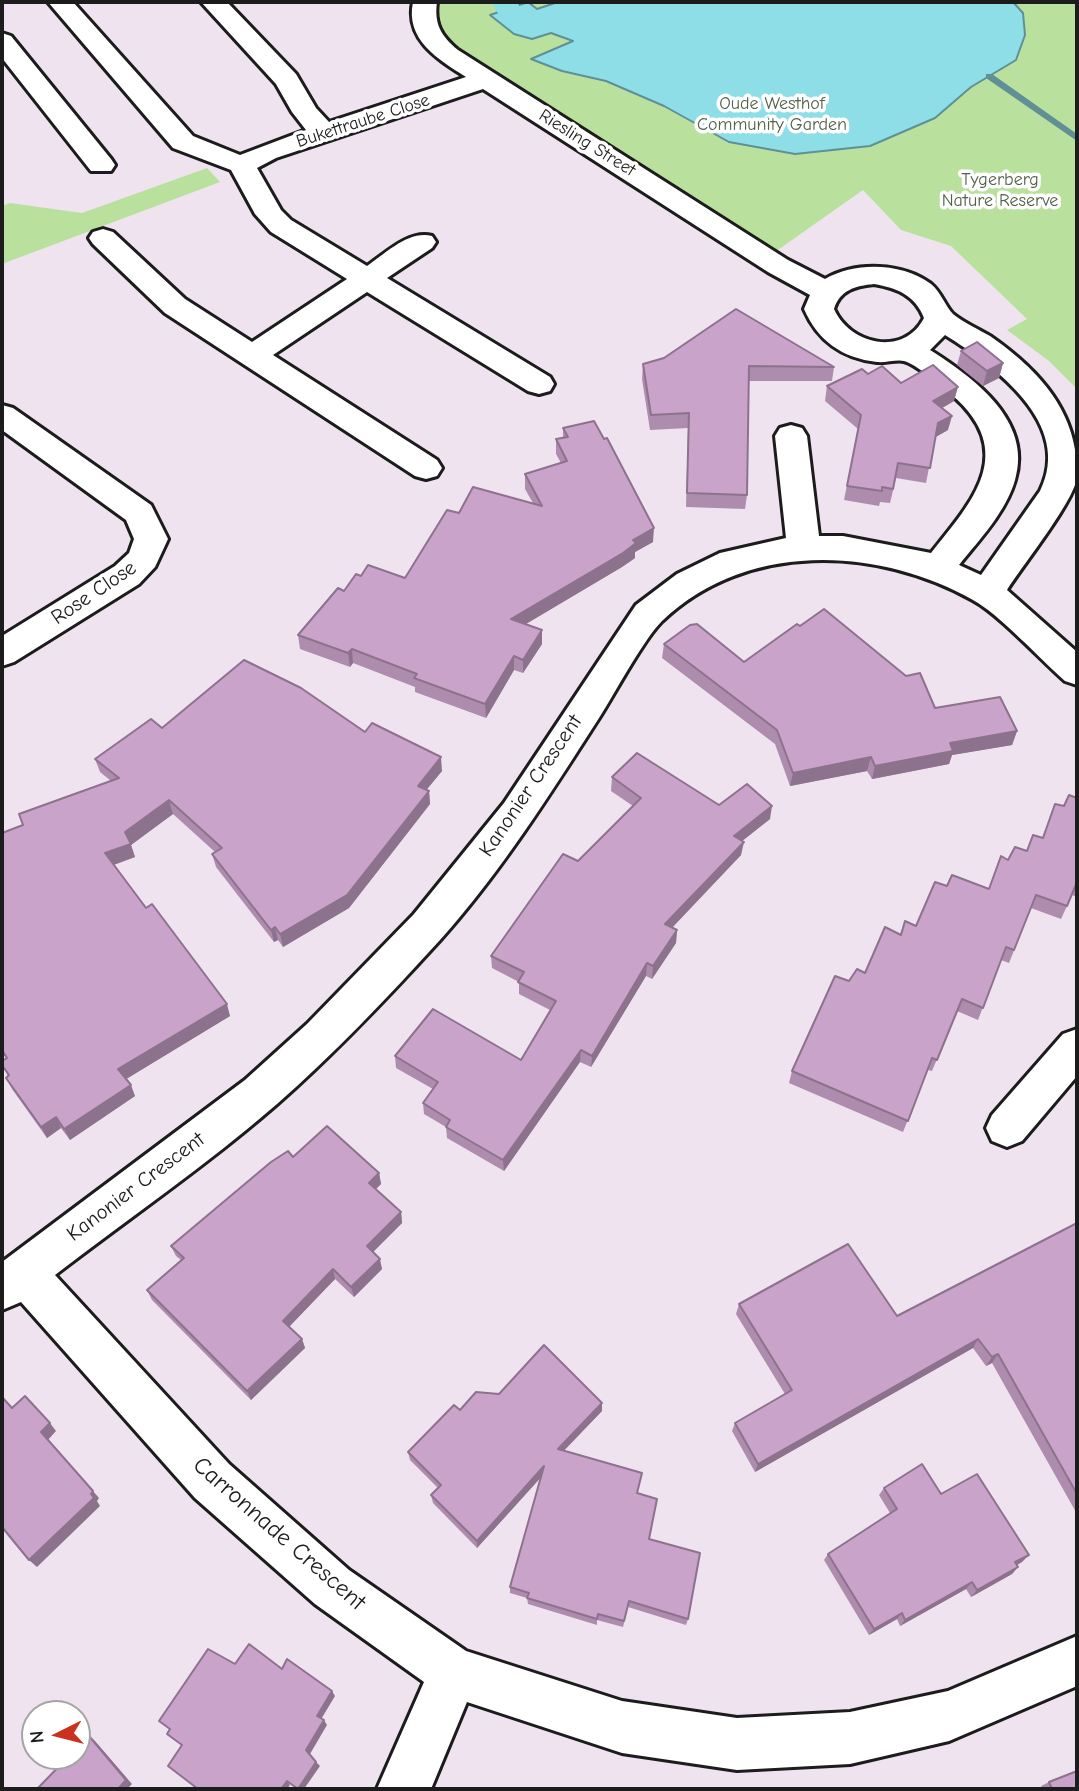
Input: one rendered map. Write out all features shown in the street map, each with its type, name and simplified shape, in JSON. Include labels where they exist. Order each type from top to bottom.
[{"type":"street","points":[[60,2],[183,142],[242,165],[269,214],[281,226],[539,384]]},
{"type":"street","points":[[213,2],[287,80],[305,113],[324,133]]},
{"type":"street","name":"Riesling Street","points":[[425,2],[422,20],[429,36],[443,51],[779,266],[826,292]]},
{"type":"street","points":[[2,41],[101,165]]},
{"type":"street","name":"Bukettraube Close","points":[[242,165],[265,152],[486,79]]},
{"type":"street","points":[[103,237],[175,306],[426,468]]},
{"type":"street","points":[[251,356],[422,242]]},
{"type":"street","points":[[855,277],[893,278],[926,293],[935,305],[939,318],[930,337],[906,349],[877,351],[847,344],[826,328],[819,309],[826,292],[855,277]]},
{"type":"street","points":[[939,318],[981,341],[1028,384],[1050,408],[1065,448],[1064,474],[1048,505],[988,592]]},
{"type":"street","points":[[906,349],[972,394],[993,421],[1003,445],[999,482],[982,511],[938,568]]},
{"type":"street","name":"Rose Close","points":[[2,415],[139,513],[151,539],[143,559],[127,575],[2,653]]},
{"type":"street","points":[[791,436],[804,548]]},
{"type":"street","name":"Kanonier Crescent","points":[[12,1281],[260,1093],[321,1037],[428,926],[517,814],[648,614],[690,583],[732,562],[766,553],[804,548],[881,552],[938,568],[988,592],[1077,672]]},
{"type":"street","points":[[1007,1128],[1077,1046]]},
{"type":"street","name":"Carronnade Crescent","points":[[12,1281],[212,1481],[332,1587],[453,1672],[622,1727],[737,1744],[850,1738],[949,1716],[1077,1661]]},
{"type":"street","points":[[403,1789],[423,1751],[453,1672]]},
{"type":"green space","name":"Oude Westhof Community Garden","points":[[438,2],[1077,2],[1077,389],[1049,361],[1007,330],[1027,319],[951,246],[901,230],[863,190],[775,252],[451,44],[438,25]]},
{"type":"green space","points":[[207,168],[220,182],[2,264],[2,206],[10,203],[82,213]]},
{"type":"water","points":[[528,2],[537,9],[558,2],[1013,2],[1023,13],[1025,35],[1016,60],[971,87],[935,118],[870,146],[795,154],[729,142],[664,106],[606,81],[562,71],[531,59],[573,41],[551,33],[532,39],[514,34],[490,15]]},
{"type":"building","points":[[736,309],[834,367],[749,366],[747,495],[687,493],[689,413],[651,415],[643,364],[664,358]]},
{"type":"building","points":[[977,342],[1003,363],[987,371],[961,351]]},
{"type":"building","points":[[933,365],[958,387],[933,401],[952,416],[938,423],[930,468],[898,463],[893,489],[882,487],[882,491],[847,486],[861,415],[827,386],[862,369],[868,374],[882,366],[901,383]]},
{"type":"building","points":[[594,421],[604,439],[607,438],[654,528],[633,540],[636,543],[623,553],[511,619],[542,630],[523,660],[514,656],[485,704],[414,678],[417,674],[352,649],[348,653],[298,635],[338,588],[344,591],[356,574],[361,576],[368,565],[405,578],[447,510],[459,513],[473,487],[542,506],[525,474],[567,461],[556,439],[568,437],[563,428]]},
{"type":"building","points":[[824,609],[906,676],[920,673],[935,708],[1000,697],[1017,731],[950,743],[953,751],[875,766],[871,757],[793,773],[777,730],[664,644],[690,625],[697,624],[744,662],[797,624],[800,626]]},
{"type":"building","points":[[244,660],[301,688],[365,732],[372,723],[441,757],[418,786],[429,791],[347,895],[280,934],[275,927],[271,930],[212,854],[222,848],[169,800],[125,832],[131,844],[105,853],[146,908],[152,904],[227,1004],[118,1069],[131,1085],[64,1129],[56,1117],[41,1127],[6,1078],[9,1075],[2,1065],[2,1061],[7,1058],[2,1050],[2,833],[23,825],[19,814],[119,778],[95,759],[151,719],[162,728]]},
{"type":"building","points":[[637,753],[719,805],[747,784],[772,806],[734,836],[744,842],[665,924],[677,930],[653,966],[647,963],[592,1056],[581,1050],[503,1160],[446,1127],[450,1120],[423,1103],[438,1082],[395,1056],[433,1009],[521,1060],[556,1001],[518,982],[524,972],[491,956],[563,854],[578,861],[641,798],[612,777]]},
{"type":"building","points":[[1069,795],[1077,798],[1077,882],[1067,906],[1036,895],[1014,950],[1006,947],[983,1008],[962,999],[937,1060],[932,1058],[908,1121],[792,1071],[835,976],[849,981],[857,969],[865,973],[885,927],[901,935],[905,921],[916,926],[935,882],[947,886],[952,875],[989,889],[1001,856],[1008,860],[1015,847],[1027,851],[1033,835],[1043,838],[1055,804],[1064,806]]},
{"type":"building","points":[[327,1126],[379,1173],[369,1183],[401,1212],[367,1246],[380,1259],[351,1287],[333,1269],[283,1321],[302,1339],[247,1391],[147,1290],[184,1258],[171,1246],[271,1162],[288,1151],[293,1157]]},
{"type":"building","points":[[1077,1223],[1077,1494],[998,1354],[992,1357],[978,1339],[758,1464],[735,1423],[792,1390],[739,1304],[848,1244],[897,1316]]},
{"type":"building","points":[[544,1345],[602,1403],[558,1449],[642,1473],[637,1493],[657,1499],[649,1539],[700,1553],[688,1619],[629,1601],[624,1621],[598,1614],[597,1619],[527,1598],[529,1593],[510,1587],[544,1466],[477,1541],[431,1495],[441,1485],[408,1452],[454,1405],[460,1410],[476,1392],[499,1394]]},
{"type":"building","points":[[25,1396],[50,1423],[41,1432],[93,1491],[91,1494],[94,1498],[29,1560],[2,1527],[2,1397],[12,1408]]},
{"type":"building","points":[[922,1464],[941,1494],[977,1474],[1029,1555],[1015,1562],[1018,1567],[977,1590],[972,1582],[905,1620],[902,1613],[874,1629],[828,1554],[897,1509],[884,1488]]},
{"type":"building","points":[[249,1644],[282,1669],[287,1659],[332,1691],[317,1716],[324,1720],[306,1750],[316,1762],[298,1789],[287,1781],[281,1789],[198,1789],[168,1766],[182,1745],[167,1734],[170,1729],[159,1721],[208,1649],[235,1664]]},
{"type":"building","points":[[91,1738],[126,1780],[118,1789],[37,1789],[55,1770],[91,1770]]},
{"type":"building","points":[[1077,1771],[1077,1789],[1052,1789],[1049,1782]]},
{"type":"waterway","points":[[504,2],[508,9]]},
{"type":"waterway","points":[[989,76],[1077,138]]},
{"type":"park label","name":"Tygerberg Nature Reserve","points":[[1000,190]]}]
